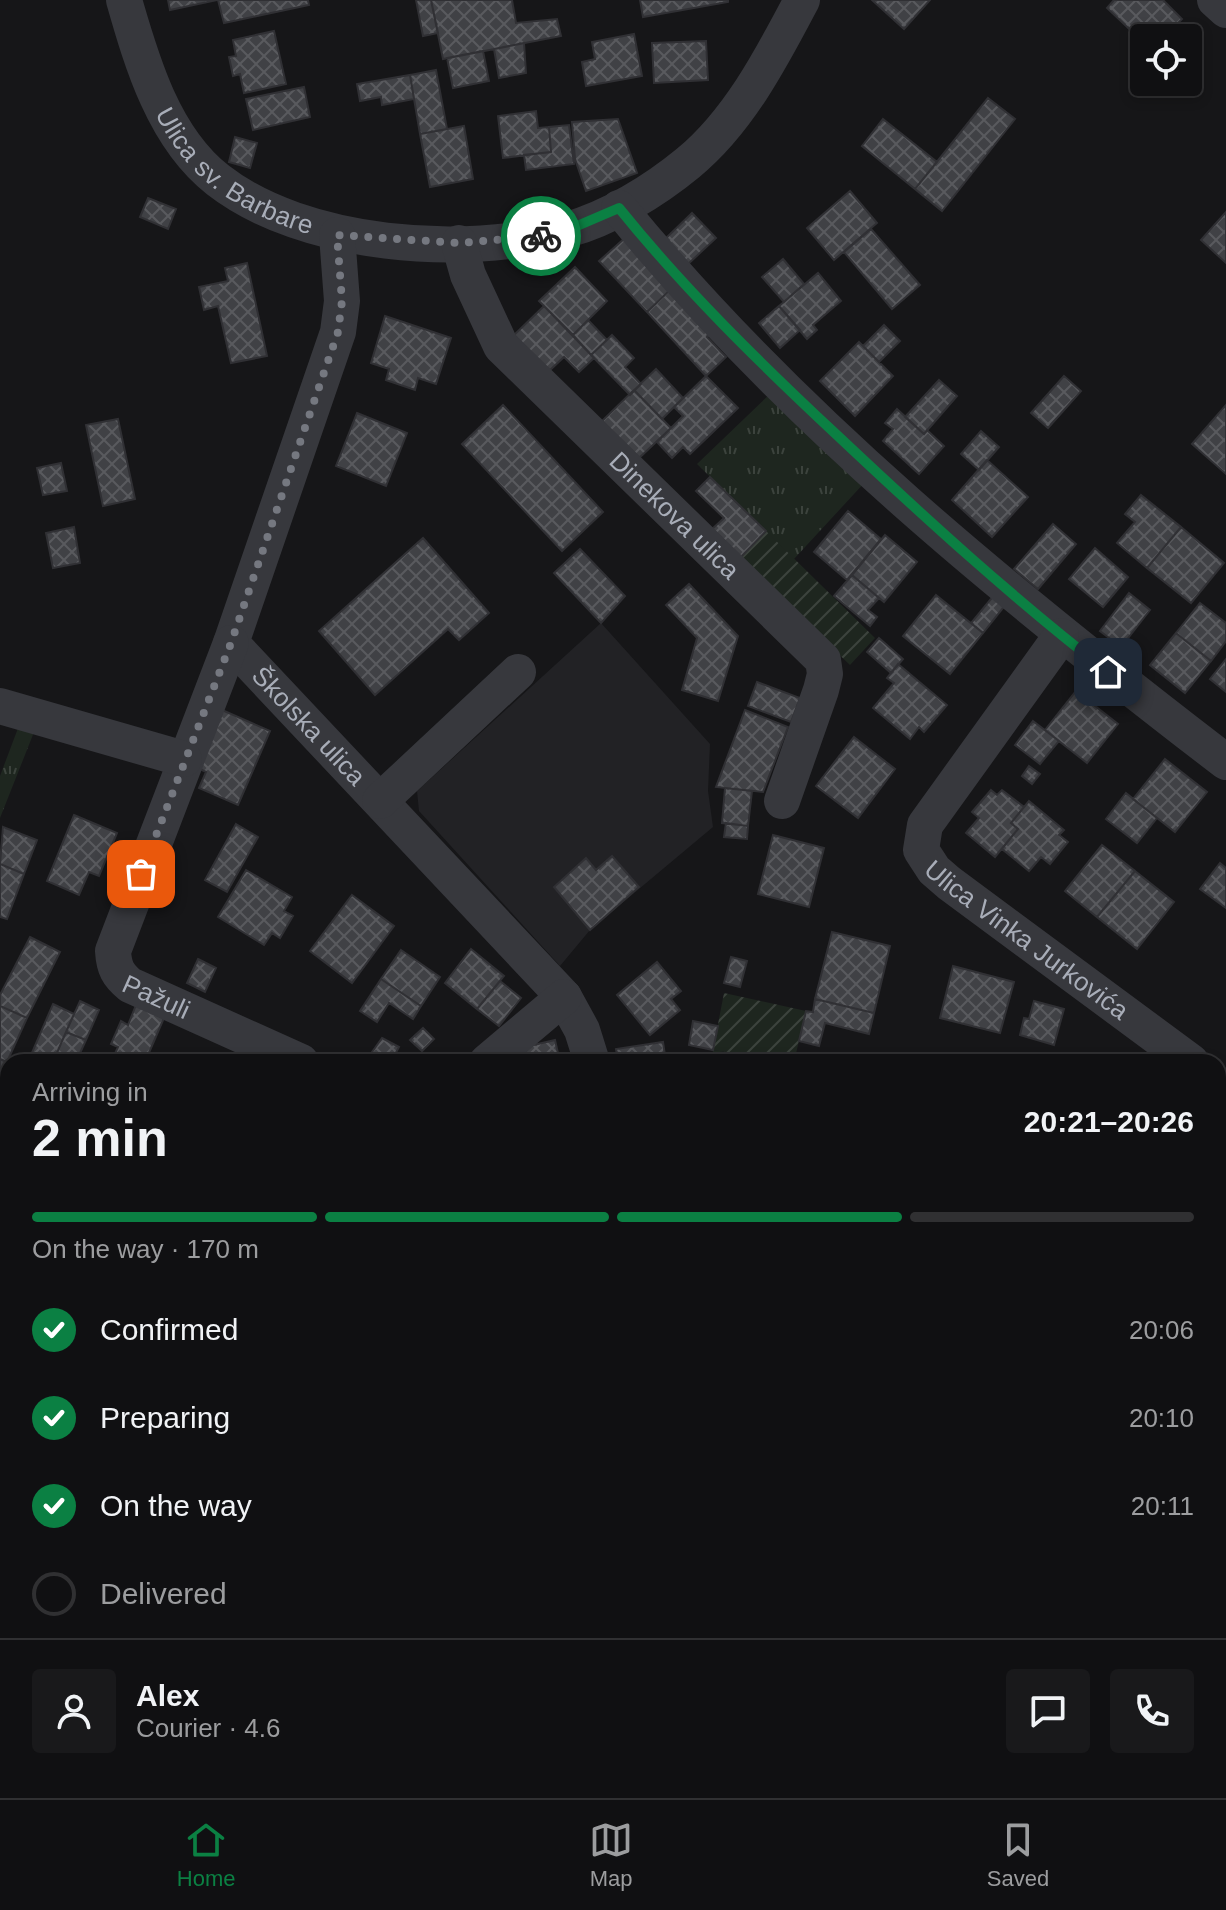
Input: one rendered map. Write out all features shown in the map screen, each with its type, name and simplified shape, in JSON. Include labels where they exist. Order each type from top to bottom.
[{"type":"street","name":"Ulica sv. Barbare","points":[[124,0],[158,101],[185,144],[217,180],[300,225],[337,235],[459,243],[559,232],[619,208],[657,187],[691,161],[722,128],[750,91],[802,0]]},
{"type":"street","points":[[1215,0],[1226,10]]},
{"type":"street","points":[[619,208],[659,258],[798,399],[905,499],[1061,636],[1226,762]]},
{"type":"street","name":"Školska ulica","points":[[337,235],[342,301],[338,332],[231,643],[564,997],[582,1030],[590,1054]]},
{"type":"street","name":"Dinekova ulica","points":[[459,243],[468,275],[501,346],[823,660],[825,674],[821,690],[782,801]]},
{"type":"street","name":"Ulica Vinka Jurkovića","points":[[1061,636],[925,825],[921,850],[934,870],[949,883],[1180,1054]]},
{"type":"street","name":"Pažuli","points":[[231,643],[113,951],[114,965],[119,976],[130,985],[283,1054]]},
{"type":"street","points":[[380,801],[518,672]]},
{"type":"street","points":[[0,706],[184,759]]},
{"type":"street","points":[[496,1054],[564,997]]},
{"type":"shaded area","points":[[601,623],[710,744],[708,791],[713,827],[590,930],[560,966],[419,811],[417,791]]},
{"type":"green space","points":[[772,392],[866,481],[794,559],[697,464]]},
{"type":"green space","points":[[766,531],[875,638],[850,665],[739,559]]},
{"type":"green space","points":[[20,723],[36,727],[0,818],[0,776]]},
{"type":"green space","points":[[724,993],[806,1011],[796,1054],[740,1054],[713,1050]]},
{"type":"green space","points":[[713,1050],[741,1054],[712,1054]]},
{"type":"building","points":[[168,0],[217,0],[170,10]]},
{"type":"building","points":[[218,0],[308,0],[309,5],[224,23]]},
{"type":"building","points":[[416,0],[431,0],[438,33],[423,36]]},
{"type":"building","points":[[431,0],[512,0],[516,23],[557,19],[561,36],[443,59]]},
{"type":"building","points":[[640,0],[728,0],[728,2],[643,17]]},
{"type":"building","points":[[872,0],[930,0],[904,29]]},
{"type":"building","points":[[1114,0],[1163,0],[1182,19],[1177,24],[1130,24],[1130,30],[1107,8]]},
{"type":"building","points":[[274,31],[286,84],[244,93],[240,74],[233,76],[229,57],[236,56],[233,40]]},
{"type":"building","points":[[634,34],[642,76],[586,86],[582,62],[595,59],[592,42]]},
{"type":"building","points":[[706,41],[708,80],[654,83],[652,43]]},
{"type":"building","points":[[524,43],[526,73],[499,78],[494,49]]},
{"type":"building","points":[[483,51],[489,81],[453,88],[447,58]]},
{"type":"building","points":[[436,70],[447,129],[420,134],[410,75]]},
{"type":"building","points":[[410,75],[414,99],[382,105],[381,97],[360,101],[357,84]]},
{"type":"building","points":[[304,87],[310,117],[253,130],[246,99]]},
{"type":"building","points":[[988,98],[1015,119],[942,211],[915,189]]},
{"type":"building","points":[[536,111],[538,128],[549,127],[551,152],[503,158],[498,116]]},
{"type":"building","points":[[618,119],[637,173],[586,191],[575,159],[572,122]]},
{"type":"building","points":[[883,119],[937,162],[915,189],[862,146]]},
{"type":"building","points":[[569,125],[574,164],[526,170],[524,155],[551,152],[549,127]]},
{"type":"building","points":[[464,126],[473,179],[430,187],[420,134]]},
{"type":"building","points":[[235,137],[257,143],[250,168],[229,162]]},
{"type":"building","points":[[850,191],[877,223],[834,260],[807,228]]},
{"type":"building","points":[[148,198],[176,209],[168,229],[140,217]]},
{"type":"building","points":[[1226,212],[1226,263],[1201,240]]},
{"type":"building","points":[[692,213],[716,238],[687,265],[664,240]]},
{"type":"building","points":[[871,229],[920,285],[892,309],[844,252]]},
{"type":"building","points":[[625,238],[672,288],[647,312],[599,261]]},
{"type":"building","points":[[783,259],[804,284],[784,302],[762,277]]},
{"type":"building","points":[[247,263],[267,356],[231,363],[218,306],[204,310],[199,287],[228,281],[225,268]]},
{"type":"building","points":[[575,267],[607,301],[573,335],[539,301]]},
{"type":"building","points":[[818,273],[841,301],[813,325],[817,330],[807,339],[779,306]]},
{"type":"building","points":[[672,288],[713,331],[707,337],[726,357],[706,376],[647,312]]},
{"type":"building","points":[[544,306],[594,358],[579,372],[564,357],[548,372],[514,335]]},
{"type":"building","points":[[779,306],[800,330],[780,348],[759,323]]},
{"type":"building","points":[[385,316],[451,338],[436,384],[418,378],[415,390],[386,380],[389,369],[371,363]]},
{"type":"building","points":[[588,320],[607,340],[591,355],[573,335]]},
{"type":"building","points":[[884,325],[900,341],[879,362],[863,346]]},
{"type":"building","points":[[612,335],[634,358],[625,367],[641,384],[630,395],[591,355]]},
{"type":"building","points":[[859,342],[893,376],[855,416],[820,381]]},
{"type":"building","points":[[656,369],[683,398],[662,419],[634,390]]},
{"type":"building","points":[[706,376],[738,408],[690,454],[683,447],[672,458],[657,442],[683,416],[674,407]]},
{"type":"building","points":[[1064,376],[1081,391],[1048,428],[1031,413]]},
{"type":"building","points":[[939,380],[957,396],[924,434],[905,417]]},
{"type":"building","points":[[634,390],[671,428],[638,459],[602,421]]},
{"type":"building","points":[[503,405],[603,512],[562,551],[462,444]]},
{"type":"building","points":[[1226,405],[1226,474],[1192,444]]},
{"type":"building","points":[[897,409],[924,434],[927,430],[944,446],[919,474],[883,441],[893,429],[885,423]]},
{"type":"building","points":[[357,413],[407,433],[386,486],[336,466]]},
{"type":"building","points":[[118,419],[135,499],[103,506],[86,425]]},
{"type":"building","points":[[981,431],[999,447],[979,470],[961,454]]},
{"type":"building","points":[[987,460],[1028,497],[992,537],[952,500]]},
{"type":"building","points":[[61,463],[67,491],[43,495],[37,468]]},
{"type":"building","points":[[710,477],[766,531],[739,559],[710,531],[724,518],[696,491]]},
{"type":"building","points":[[1141,495],[1181,527],[1147,568],[1117,543],[1135,522],[1125,514]]},
{"type":"building","points":[[848,511],[881,539],[847,580],[814,552]]},
{"type":"building","points":[[1053,524],[1076,544],[1038,589],[1014,569]]},
{"type":"building","points":[[74,527],[80,563],[53,568],[46,533]]},
{"type":"building","points":[[1181,527],[1224,563],[1191,603],[1147,568]]},
{"type":"building","points":[[885,535],[917,562],[884,602],[852,575]]},
{"type":"building","points":[[423,538],[489,613],[459,640],[448,629],[375,695],[319,631]]},
{"type":"building","points":[[1095,548],[1128,577],[1103,607],[1069,579]]},
{"type":"building","points":[[580,549],[625,596],[601,623],[554,573]]},
{"type":"building","points":[[852,575],[879,598],[868,610],[877,617],[870,626],[834,596]]},
{"type":"building","points":[[689,584],[738,636],[718,701],[682,690],[697,638],[666,605]]},
{"type":"building","points":[[1129,593],[1150,610],[1121,647],[1100,631]]},
{"type":"building","points":[[995,594],[1006,604],[983,633],[971,623]]},
{"type":"building","points":[[936,595],[983,633],[950,674],[903,636]]},
{"type":"building","points":[[1200,603],[1226,623],[1226,641],[1211,661],[1176,633]]},
{"type":"building","points":[[1176,633],[1211,661],[1185,693],[1150,665]]},
{"type":"building","points":[[879,638],[903,659],[891,673],[867,652]]},
{"type":"building","points":[[1226,659],[1226,692],[1210,679]]},
{"type":"building","points":[[898,664],[947,705],[924,732],[919,727],[910,739],[873,708],[894,683],[887,678]]},
{"type":"building","points":[[757,682],[800,698],[791,722],[748,706]]},
{"type":"building","points":[[1076,691],[1118,724],[1087,763],[1045,730]]},
{"type":"building","points":[[222,710],[270,731],[238,805],[199,788],[206,772],[198,768]]},
{"type":"building","points":[[745,710],[788,727],[763,792],[716,787]]},
{"type":"building","points":[[1033,721],[1059,741],[1040,764],[1015,745]]},
{"type":"building","points":[[854,737],[895,769],[858,818],[816,786]]},
{"type":"building","points":[[1165,759],[1207,792],[1175,832],[1133,799]]},
{"type":"building","points":[[1029,766],[1040,774],[1032,784],[1022,776]]},
{"type":"building","points":[[725,788],[752,791],[748,826],[722,823]]},
{"type":"building","points":[[991,790],[997,795],[1002,790],[1024,807],[1011,823],[1018,829],[995,857],[966,833],[979,818],[972,812]]},
{"type":"building","points":[[1126,793],[1157,818],[1137,843],[1106,819]]},
{"type":"building","points":[[1029,801],[1064,830],[1059,835],[1068,842],[1050,864],[1041,857],[1029,871],[1002,849],[1018,829],[1011,823]]},
{"type":"building","points":[[74,815],[117,833],[99,876],[89,872],[79,895],[47,881]]},
{"type":"building","points":[[726,823],[748,826],[747,839],[724,837]]},
{"type":"building","points":[[236,824],[258,837],[227,892],[205,880]]},
{"type":"building","points":[[3,827],[37,840],[24,874],[0,864]]},
{"type":"building","points":[[773,835],[824,848],[809,907],[758,894]]},
{"type":"building","points":[[1102,845],[1135,871],[1097,917],[1065,891]]},
{"type":"building","points":[[612,856],[639,887],[590,930],[554,887],[586,858],[596,870]]},
{"type":"building","points":[[1220,863],[1226,868],[1226,908],[1200,889]]},
{"type":"building","points":[[0,864],[24,874],[7,919],[0,917]]},
{"type":"building","points":[[246,870],[292,897],[284,911],[293,916],[280,938],[272,933],[264,945],[218,917]]},
{"type":"building","points":[[1135,871],[1174,902],[1137,949],[1097,917]]},
{"type":"building","points":[[352,895],[394,926],[352,983],[310,951]]},
{"type":"building","points":[[832,932],[890,946],[874,1013],[815,999]]},
{"type":"building","points":[[30,937],[60,952],[27,1018],[0,1006],[0,995]]},
{"type":"building","points":[[471,949],[504,976],[477,1009],[445,983]]},
{"type":"building","points":[[401,950],[440,977],[421,1006],[381,979]]},
{"type":"building","points":[[731,957],[747,961],[740,987],[724,983]]},
{"type":"building","points":[[198,959],[216,968],[205,992],[187,983]]},
{"type":"building","points":[[657,962],[681,991],[671,999],[680,1010],[650,1035],[617,995]]},
{"type":"building","points":[[953,966],[1014,982],[1000,1033],[940,1018]]},
{"type":"building","points":[[381,979],[421,1006],[413,1019],[389,1003],[377,1022],[360,1011]]},
{"type":"building","points":[[500,981],[521,998],[499,1026],[477,1009]]},
{"type":"building","points":[[815,999],[874,1013],[869,1034],[825,1023],[819,1046],[799,1041],[806,1011],[813,1012]]},
{"type":"building","points":[[80,1001],[99,1010],[86,1040],[66,1032]]},
{"type":"building","points":[[1034,1001],[1064,1009],[1054,1045],[1020,1035],[1024,1018],[1029,1019]]},
{"type":"building","points":[[53,1004],[74,1014],[56,1054],[31,1054]]},
{"type":"building","points":[[136,1005],[164,1018],[148,1054],[115,1054],[118,1047],[111,1044],[121,1021],[128,1025]]},
{"type":"building","points":[[0,1006],[27,1018],[11,1054],[0,1054]]},
{"type":"building","points":[[693,1021],[718,1026],[713,1050],[689,1045]]},
{"type":"building","points":[[423,1028],[434,1039],[422,1051],[410,1040]]},
{"type":"building","points":[[66,1032],[86,1040],[80,1054],[56,1054]]},
{"type":"building","points":[[382,1038],[399,1047],[395,1054],[371,1054]]},
{"type":"building","points":[[555,1040],[558,1054],[513,1054],[512,1050]]},
{"type":"building","points":[[663,1042],[665,1054],[617,1054],[616,1049]]},
{"type":"way so far","points":[[141,874],[231,643],[338,332],[342,301],[337,235],[459,243],[541,236]]},
{"type":"route","points":[[541,236],[570,229],[619,208],[659,258],[798,399],[905,499],[1061,636],[1108,672]]}]
